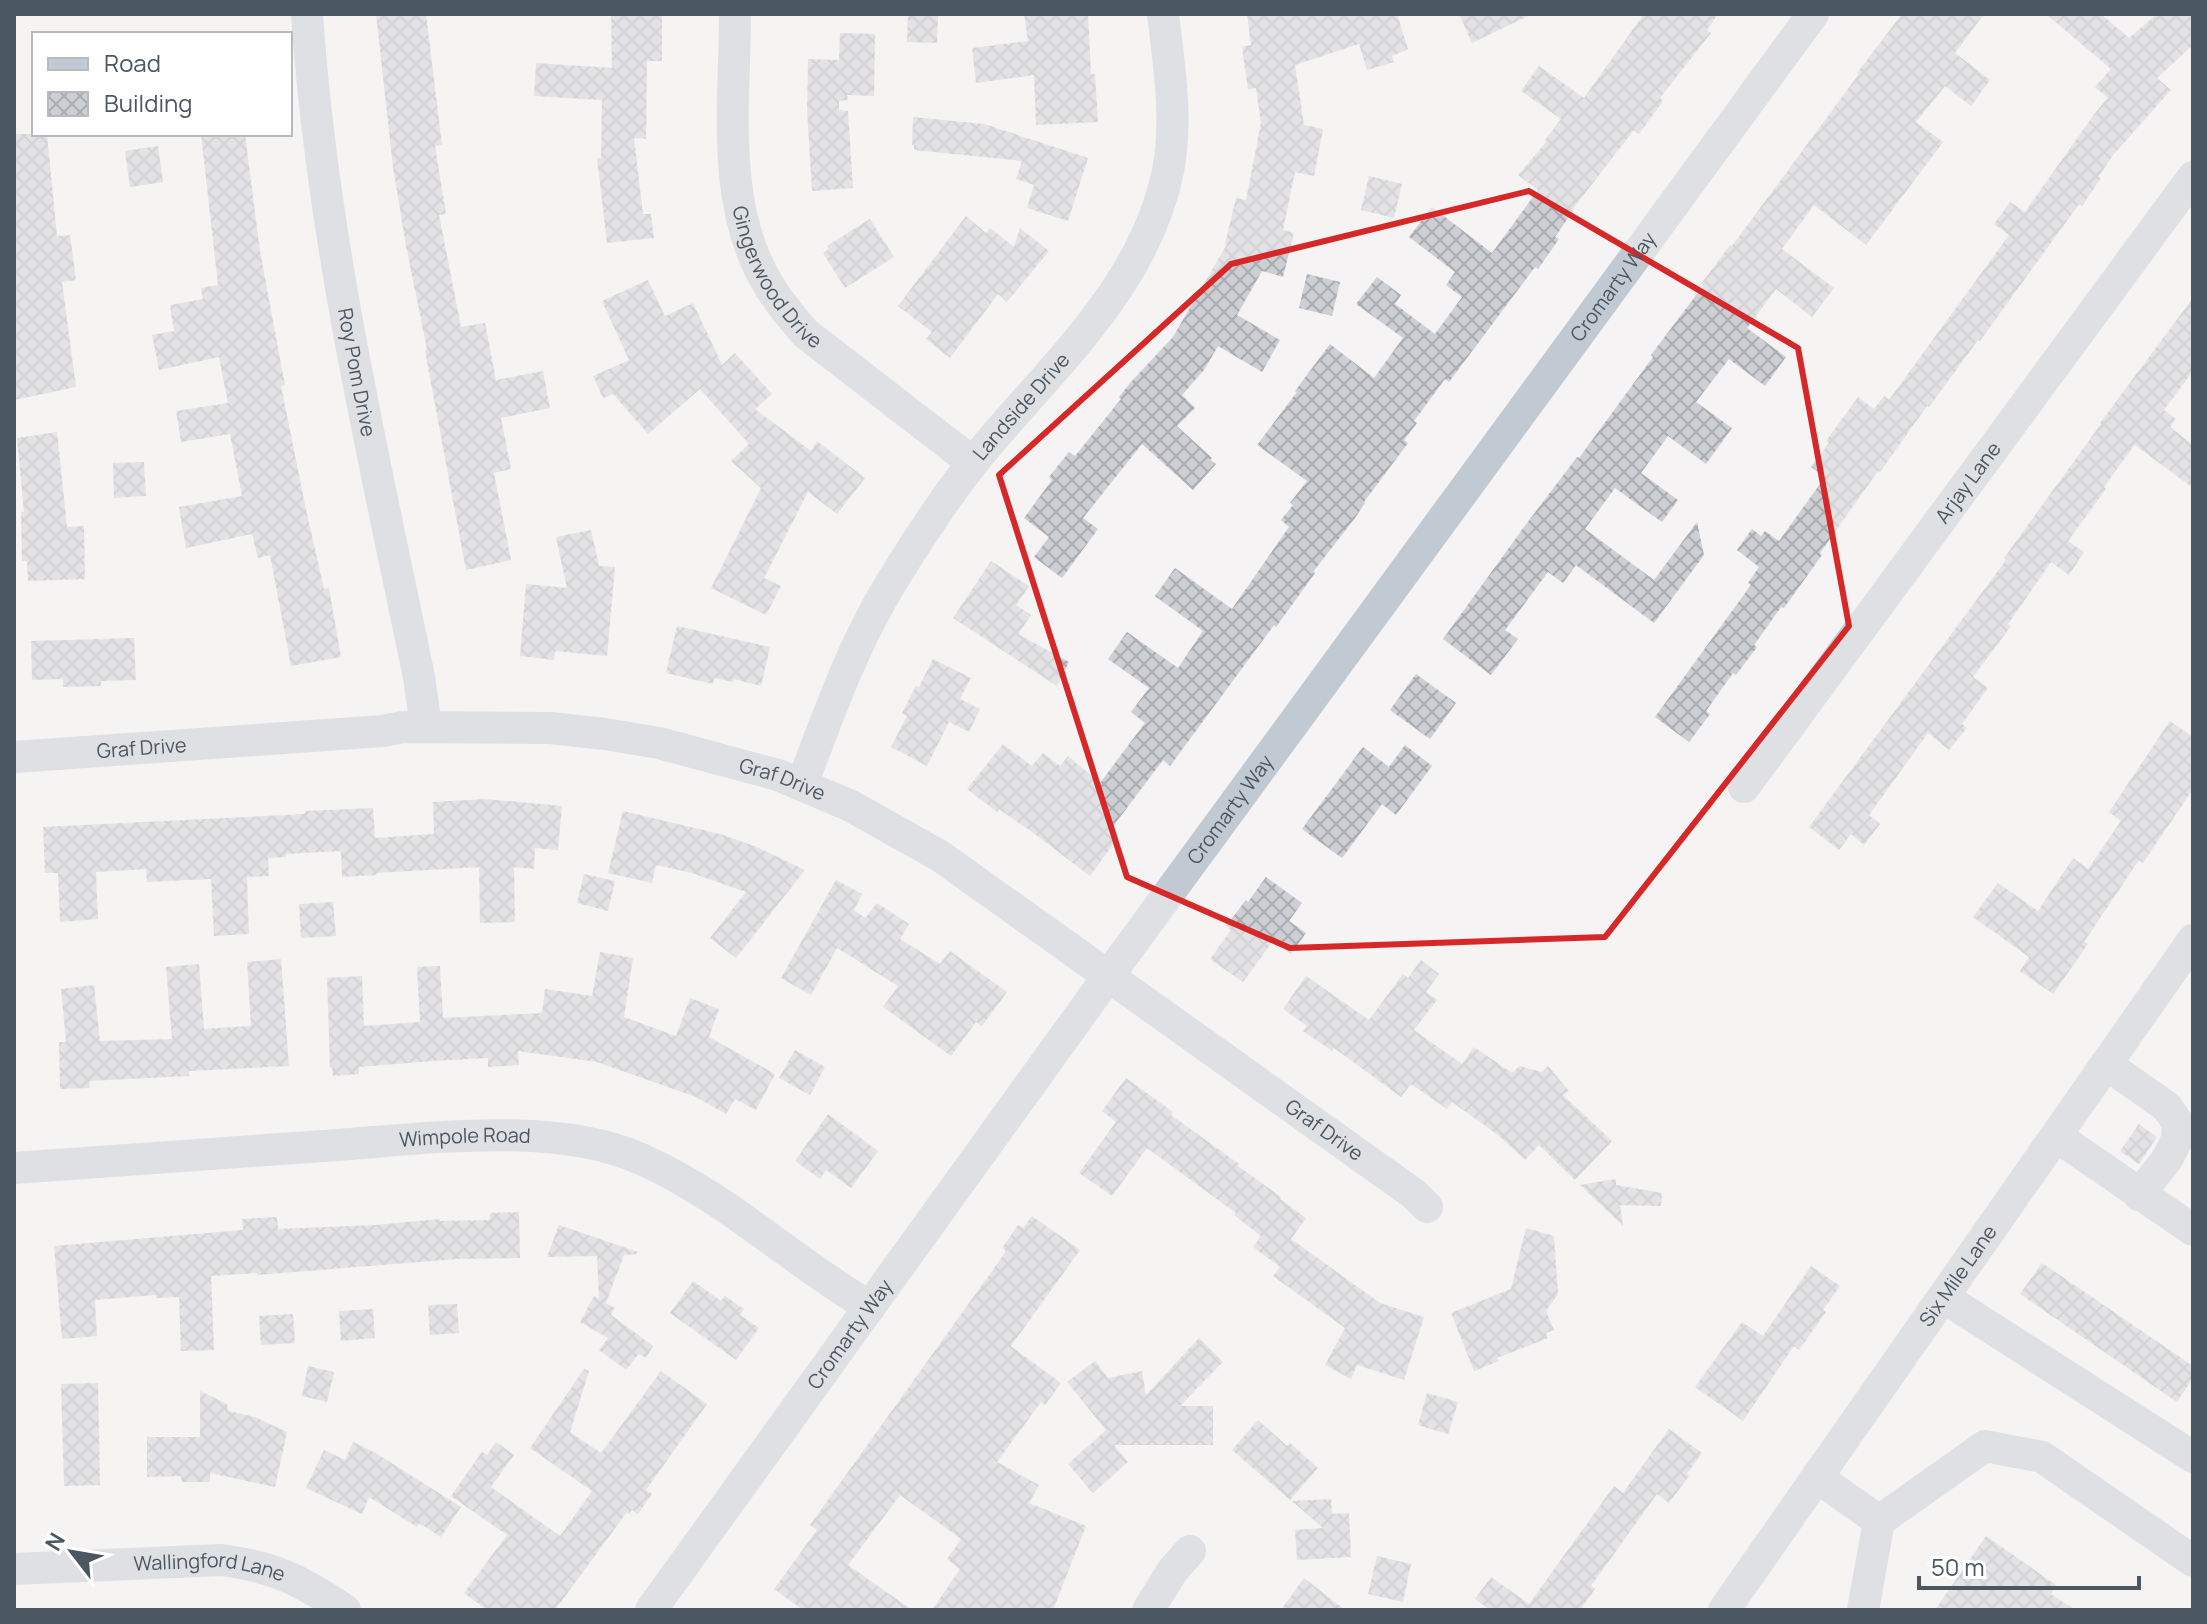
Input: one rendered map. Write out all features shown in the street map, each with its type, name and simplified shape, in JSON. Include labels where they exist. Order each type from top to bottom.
[{"type":"street","name":"Roy Pom Drive","points":[[307,14],[324,180],[355,361],[419,677],[426,727]]},
{"type":"street","name":"Gingerwood Drive","points":[[735,14],[734,172],[743,223],[767,283],[805,333],[972,462]]},
{"type":"street","name":"Landside Drive","points":[[802,784],[848,667],[881,601],[972,462],[1041,385],[1106,304],[1146,237],[1168,169],[1173,115],[1163,14]]},
{"type":"street","name":"Cromarty Way","points":[[651,1610],[1109,975],[1813,14]]},
{"type":"street","name":"Arjay Lane","points":[[1744,787],[2193,177]]},
{"type":"street","name":"Graf Drive","points":[[14,757],[426,727],[550,728],[659,743],[778,775],[851,806],[940,856],[1414,1194],[1427,1207]]},
{"type":"street","name":"Six Mile Lane","points":[[1724,1610],[2193,940]]},
{"type":"street","points":[[2106,1064],[2167,1107],[2178,1123],[2177,1140],[2167,1159],[2139,1195]]},
{"type":"street","name":"Wimpole Road","points":[[14,1168],[442,1138],[538,1136],[576,1140],[640,1158],[700,1189],[870,1307]]},
{"type":"street","points":[[2056,1136],[2193,1230]]},
{"type":"street","points":[[1943,1297],[2193,1457]]},
{"type":"street","points":[[1863,1610],[1879,1521],[1985,1446],[2042,1457],[2193,1561]]},
{"type":"street","points":[[1817,1477],[1879,1521]]},
{"type":"street","points":[[1148,1610],[1173,1570],[1190,1551]]},
{"type":"street","name":"Wallingford Lane","points":[[14,1569],[221,1560],[251,1564],[280,1573],[307,1585],[345,1610]]},
{"type":"highlighted area","points":[[1529,191],[1798,348],[1849,626],[1605,937],[1290,948],[1127,877],[999,475],[1231,264]]},
{"type":"building","points":[[376,14],[426,14],[442,145],[435,146],[446,214],[439,215],[461,327],[485,323],[496,380],[543,371],[550,408],[501,418],[511,469],[494,473],[511,560],[466,570],[393,167]]},
{"type":"building","points":[[611,14],[662,14],[662,61],[647,61],[646,139],[634,138],[643,214],[651,214],[654,238],[607,243],[597,158],[601,158],[602,100],[534,96],[536,63],[612,68]]},
{"type":"building","points":[[908,14],[938,15],[937,43],[907,42]]},
{"type":"building","points":[[1024,14],[1088,14],[1091,74],[1095,74],[1098,122],[1036,125],[1034,75],[976,83],[972,48],[1028,41]]},
{"type":"building","points":[[1247,14],[1397,14],[1408,49],[1392,56],[1394,62],[1367,70],[1359,44],[1295,65],[1304,125],[1323,129],[1314,176],[1295,172],[1283,230],[1294,233],[1283,277],[1262,271],[1237,315],[1280,340],[1262,372],[1218,346],[1204,370],[1182,395],[1195,408],[1177,426],[1216,464],[1193,490],[1142,444],[1083,518],[1098,529],[1062,578],[1034,557],[1049,537],[1024,518],[1052,480],[1049,477],[1069,452],[1075,456],[1121,399],[1119,397],[1130,383],[1173,337],[1227,244],[1236,198],[1246,200],[1261,123],[1256,88],[1248,89],[1242,47],[1251,45]]},
{"type":"building","points":[[1459,14],[1532,14],[1472,43]]},
{"type":"building","points":[[1644,14],[1718,14],[1707,30],[1711,33],[1660,98],[1663,101],[1639,134],[1634,130],[1572,210],[1555,237],[1559,239],[1538,269],[1535,267],[1449,382],[1445,379],[1414,421],[1417,423],[1404,440],[1408,443],[1276,627],[1274,625],[1170,766],[1163,760],[1108,833],[1117,839],[1090,876],[967,789],[1003,744],[1032,766],[1043,753],[1060,766],[1068,756],[1100,783],[1145,723],[1131,712],[1149,688],[1108,659],[1127,632],[1178,668],[1203,631],[1155,596],[1175,568],[1232,609],[1289,527],[1281,520],[1307,481],[1257,445],[1330,344],[1374,378],[1403,338],[1356,304],[1377,277],[1401,295],[1395,304],[1435,334],[1462,297],[1446,285],[1455,272],[1409,237],[1432,207],[1492,253],[1538,190],[1518,175],[1561,119],[1521,91],[1539,66],[1584,98]]},
{"type":"building","points":[[1902,14],[1984,14],[1955,53],[1990,80],[1971,106],[1945,86],[1916,122],[1943,142],[1866,245],[1814,205],[1782,249],[1834,288],[1812,317],[1776,289],[1747,328],[1786,357],[1765,386],[1729,359],[1696,402],[1732,428],[1706,464],[1668,436],[1641,473],[1678,500],[1662,522],[1615,488],[1585,529],[1654,580],[1697,522],[1704,555],[1654,623],[1576,565],[1563,583],[1548,572],[1505,630],[1518,639],[1491,675],[1443,639],[1524,527],[1579,458],[1703,286],[1701,284]]},
{"type":"building","points":[[2046,14],[2101,14],[2129,38],[2157,14],[2193,14],[2193,45],[2157,78],[2171,90],[2114,154],[2082,206],[2079,204],[1980,341],[1878,471],[1820,553],[1822,555],[1754,645],[1757,647],[1736,675],[1733,673],[1706,711],[1710,714],[1689,742],[1655,717],[1751,585],[1748,583],[1759,567],[1737,550],[1752,529],[1761,536],[1765,531],[1779,541],[1825,477],[1811,467],[1858,397],[1874,409],[1884,396],[1889,400],[2009,235],[1994,224],[2010,202],[2025,212],[2108,98],[2095,87],[2111,69]]},
{"type":"building","points":[[840,33],[875,34],[874,96],[847,95],[848,100],[839,101],[839,110],[848,111],[853,188],[812,191],[807,110],[808,59],[839,60]]},
{"type":"building","points":[[913,117],[984,124],[1088,158],[1068,221],[1027,208],[1034,185],[1016,179],[1022,161],[914,150]]},
{"type":"building","points":[[14,134],[32,134],[47,136],[57,236],[70,235],[76,280],[62,282],[76,387],[14,400]]},
{"type":"building","points":[[201,136],[245,136],[260,251],[285,385],[281,386],[324,589],[329,588],[341,657],[291,666],[270,555],[258,558],[252,534],[186,548],[179,507],[242,496],[230,434],[181,442],[176,411],[228,403],[219,357],[159,370],[152,335],[174,331],[170,305],[203,299],[201,288],[218,285]]},
{"type":"building","points":[[158,146],[163,182],[130,187],[125,151]]},
{"type":"building","points":[[1369,176],[1402,184],[1394,218],[1361,210]]},
{"type":"building","points":[[966,216],[986,233],[990,228],[1014,247],[1020,228],[1049,251],[1007,302],[998,294],[950,358],[926,339],[932,332],[898,306]]},
{"type":"building","points":[[870,219],[894,257],[845,288],[823,253],[829,249],[827,246]]},
{"type":"building","points":[[1307,274],[1340,282],[1332,316],[1299,308]]},
{"type":"building","points":[[648,280],[665,316],[693,303],[722,365],[735,353],[772,394],[755,409],[811,451],[817,441],[865,478],[837,514],[808,492],[764,578],[781,586],[766,615],[711,588],[761,488],[731,461],[749,444],[700,389],[648,434],[613,394],[603,398],[593,376],[629,360],[602,301]]},
{"type":"building","points":[[2193,298],[2193,371],[2164,410],[2176,419],[2170,427],[2193,445],[2193,488],[2135,445],[2133,447],[2068,541],[2084,552],[2069,575],[2051,562],[2008,624],[2011,626],[1973,677],[1988,688],[1962,724],[1967,728],[1949,750],[1928,733],[1869,815],[1880,824],[1864,845],[1851,834],[1839,850],[1809,827],[2006,560],[2004,558],[2100,423]]},
{"type":"building","points":[[57,432],[67,527],[84,526],[85,579],[28,581],[27,561],[22,561],[21,512],[24,512],[17,438]]},
{"type":"building","points":[[144,462],[146,496],[114,498],[113,463]]},
{"type":"building","points":[[591,530],[599,566],[615,567],[607,656],[555,651],[554,660],[520,656],[526,584],[567,588],[556,537]]},
{"type":"building","points":[[991,561],[1029,586],[1016,605],[1031,615],[1018,634],[1069,662],[1057,686],[953,618]]},
{"type":"building","points":[[677,626],[770,647],[761,686],[714,678],[713,684],[666,673]]},
{"type":"building","points":[[134,638],[136,680],[101,681],[101,686],[63,687],[63,679],[32,680],[31,641]]},
{"type":"building","points":[[933,659],[971,678],[960,699],[980,709],[969,732],[949,722],[927,766],[891,747],[907,716],[902,713]]},
{"type":"building","points":[[1416,674],[1456,703],[1430,739],[1390,710]]},
{"type":"building","points":[[2170,721],[2193,737],[2193,789],[2143,863],[2139,860],[2084,942],[2088,944],[2053,994],[2020,971],[2029,957],[1973,917],[1998,883],[2038,911],[2073,858],[2088,869],[2121,821],[2109,812]]},
{"type":"building","points":[[1405,745],[1432,766],[1396,815],[1382,804],[1342,858],[1302,829],[1363,747],[1389,767]]},
{"type":"building","points":[[485,799],[562,806],[558,850],[535,848],[534,869],[514,867],[515,922],[480,923],[479,867],[342,877],[341,851],[268,858],[269,876],[247,877],[249,934],[214,936],[211,879],[147,882],[146,869],[96,872],[98,919],[60,922],[58,873],[45,873],[43,827],[373,808],[375,838],[434,834],[433,802]]},
{"type":"building","points":[[623,811],[720,834],[757,847],[805,870],[736,958],[710,938],[746,892],[692,873],[656,865],[652,883],[608,873]]},
{"type":"building","points":[[584,874],[615,881],[608,911],[577,903]]},
{"type":"building","points":[[1266,877],[1302,903],[1289,921],[1306,933],[1291,954],[1273,941],[1243,982],[1210,959],[1231,930],[1226,926]]},
{"type":"building","points":[[836,880],[862,894],[854,910],[865,918],[877,903],[909,924],[900,939],[940,964],[950,951],[1007,992],[982,1026],[976,1022],[951,1056],[883,1007],[898,986],[837,948],[811,995],[781,978]]},
{"type":"building","points":[[333,902],[336,936],[301,938],[299,904]]},
{"type":"building","points":[[600,952],[633,958],[624,1017],[676,1036],[690,998],[719,1009],[709,1037],[775,1074],[756,1110],[735,1099],[726,1114],[696,1097],[597,1062],[518,1051],[519,1065],[488,1067],[488,1058],[432,1061],[359,1067],[359,1074],[333,1076],[330,1067],[327,978],[362,976],[364,1026],[420,1022],[417,967],[440,966],[443,1018],[542,1013],[545,989],[592,996]]},
{"type":"building","points":[[281,959],[289,1066],[189,1071],[189,1076],[89,1081],[90,1088],[60,1089],[59,1042],[66,1042],[61,989],[94,985],[100,1041],[172,1039],[166,967],[199,964],[204,1029],[251,1026],[247,962]]},
{"type":"building","points":[[1421,960],[1439,974],[1426,992],[1437,1000],[1414,1030],[1462,1064],[1474,1047],[1512,1073],[1520,1066],[1541,1072],[1548,1066],[1569,1091],[1563,1095],[1612,1141],[1575,1180],[1539,1145],[1525,1160],[1498,1135],[1452,1102],[1447,1109],[1411,1084],[1401,1097],[1334,1048],[1332,1051],[1303,1031],[1307,1026],[1283,1009],[1306,976],[1369,1020],[1403,974],[1408,978]]},
{"type":"building","points":[[795,1050],[825,1067],[810,1095],[779,1078]]},
{"type":"building","points":[[1126,1078],[1306,1218],[1291,1239],[1380,1303],[1424,1317],[1404,1380],[1357,1365],[1351,1379],[1325,1365],[1345,1328],[1273,1276],[1280,1267],[1253,1247],[1261,1236],[1234,1215],[1236,1213],[1147,1148],[1112,1196],[1079,1173],[1116,1122],[1102,1111]]},
{"type":"building","points":[[828,1114],[878,1151],[851,1188],[826,1170],[820,1179],[795,1161]]},
{"type":"building","points":[[2139,1124],[2157,1137],[2139,1164],[2120,1151]]},
{"type":"building","points":[[1616,1179],[1616,1185],[1662,1193],[1661,1206],[1620,1205],[1623,1226],[1580,1185]]},
{"type":"building","points":[[519,1212],[520,1258],[457,1259],[211,1276],[214,1350],[181,1351],[179,1297],[156,1298],[156,1295],[95,1300],[97,1336],[62,1339],[54,1246],[243,1230],[242,1219],[277,1217],[278,1229],[440,1219],[490,1220],[490,1213]]},
{"type":"building","points":[[1032,1216],[1080,1250],[1011,1346],[1061,1383],[1045,1405],[1041,1402],[997,1462],[1039,1485],[1029,1503],[1086,1526],[1053,1610],[932,1610],[960,1569],[947,1559],[961,1539],[900,1495],[848,1565],[912,1610],[803,1610],[774,1589],[817,1530],[810,1525],[997,1264],[1006,1251],[1002,1248],[1018,1225],[1023,1228]]},
{"type":"building","points":[[559,1225],[638,1252],[624,1255],[606,1303],[615,1308],[611,1315],[653,1346],[646,1358],[639,1354],[626,1370],[599,1350],[608,1338],[580,1322],[594,1296],[599,1299],[597,1256],[547,1257]]},
{"type":"building","points":[[1526,1228],[1554,1236],[1558,1294],[1546,1311],[1554,1330],[1546,1333],[1548,1338],[1497,1358],[1499,1361],[1474,1371],[1451,1313],[1511,1289]]},
{"type":"building","points":[[2042,1263],[2193,1366],[2193,1378],[2177,1402],[2020,1294]]},
{"type":"building","points":[[1811,1266],[1840,1286],[1799,1350],[1794,1346],[1743,1421],[1695,1387],[1742,1322],[1763,1336]]},
{"type":"building","points":[[693,1281],[721,1301],[725,1296],[744,1309],[740,1315],[759,1328],[736,1360],[670,1313]]},
{"type":"building","points":[[457,1304],[459,1333],[430,1335],[428,1305]]},
{"type":"building","points":[[373,1309],[375,1338],[341,1341],[339,1311]]},
{"type":"building","points":[[293,1314],[295,1343],[261,1345],[259,1316]]},
{"type":"building","points":[[1199,1338],[1223,1362],[1180,1406],[1213,1406],[1213,1445],[1114,1445],[1128,1462],[1093,1493],[1068,1464],[1106,1430],[1067,1382],[1095,1361],[1108,1378],[1142,1371],[1146,1395]]},
{"type":"building","points":[[308,1366],[334,1372],[327,1402],[302,1396]]},
{"type":"building","points":[[584,1369],[589,1371],[570,1432],[601,1453],[661,1371],[707,1404],[646,1490],[652,1494],[638,1514],[632,1510],[629,1514],[627,1512],[555,1610],[487,1610],[464,1593],[507,1535],[451,1496],[482,1452],[487,1455],[496,1442],[514,1455],[491,1487],[560,1536],[592,1491],[530,1448]]},
{"type":"building","points":[[98,1383],[100,1485],[64,1486],[61,1384]]},
{"type":"building","points":[[200,1391],[227,1404],[228,1411],[255,1417],[287,1432],[275,1487],[210,1473],[210,1482],[182,1482],[181,1476],[147,1477],[147,1437],[200,1437]]},
{"type":"building","points":[[1427,1393],[1458,1402],[1448,1434],[1418,1425]]},
{"type":"building","points":[[1258,1420],[1318,1468],[1290,1500],[1232,1450]]},
{"type":"building","points":[[1669,1429],[1702,1453],[1669,1503],[1657,1494],[1591,1586],[1595,1589],[1580,1610],[1490,1610],[1475,1599],[1491,1577],[1529,1604],[1614,1486],[1623,1493]]},
{"type":"building","points":[[353,1442],[461,1507],[441,1537],[419,1523],[417,1527],[369,1497],[362,1514],[306,1488],[324,1450],[345,1460]]},
{"type":"building","points":[[1331,1499],[1332,1514],[1349,1513],[1351,1557],[1297,1560],[1295,1530],[1323,1528],[1292,1501]]},
{"type":"building","points":[[1986,1536],[2056,1585],[2051,1594],[2075,1610],[1935,1610]]},
{"type":"building","points":[[1377,1556],[1411,1564],[1403,1602],[1368,1594]]},
{"type":"building","points":[[1304,1578],[1345,1610],[1281,1610]]}]
